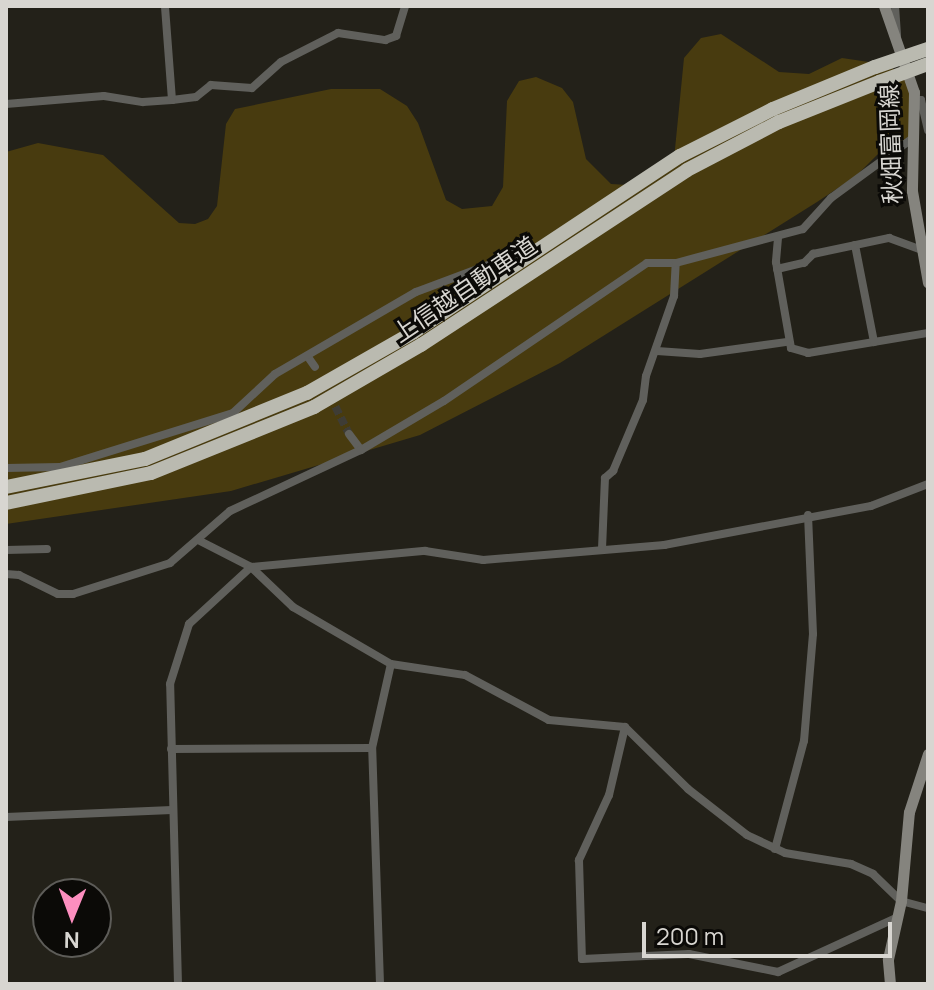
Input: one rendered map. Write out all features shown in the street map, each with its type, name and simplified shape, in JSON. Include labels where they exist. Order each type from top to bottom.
[{"type":"highway","name":"上信越自動車道","points":[[6,503],[151,473],[314,407],[421,345],[687,170],[928,49]]},
{"type":"highway","name":"上信越自動車道","points":[[6,487],[145,459],[307,393],[414,332],[680,156],[773,109],[877,74],[928,64]]},
{"type":"main road","name":"秋畑富岡線","points":[[884,6],[897,35],[915,100],[912,191],[928,283]]},
{"type":"main road","points":[[890,984],[888,959],[901,901],[909,812],[928,754]]},
{"type":"street","points":[[165,6],[172,100]]},
{"type":"street","points":[[6,104],[104,96],[143,102],[196,97],[211,85],[252,88],[281,62],[338,33],[385,40],[396,36],[405,6]]},
{"type":"street","points":[[895,6],[897,35]]},
{"type":"street","points":[[915,100],[921,100],[928,130]]},
{"type":"street","points":[[6,574],[19,575],[58,594],[73,594],[159,568],[200,541],[230,511],[361,450],[471,384],[647,263],[676,263],[803,229],[831,198],[913,138]]},
{"type":"street","points":[[6,468],[60,467],[223,417],[275,374],[416,292],[493,263],[525,238]]},
{"type":"street","points":[[778,238],[777,269],[787,342]]},
{"type":"street","points":[[777,269],[889,238],[922,250]]},
{"type":"street","points":[[855,245],[874,342]]},
{"type":"street","points":[[602,549],[605,478],[613,471],[643,400],[646,376],[674,296],[676,263]]},
{"type":"street","points":[[657,351],[700,354],[787,342],[808,353],[928,333]]},
{"type":"street","points":[[308,357],[315,367]]},
{"type":"street","points":[[349,434],[361,450]]},
{"type":"street","points":[[178,984],[170,684],[189,624],[251,567],[425,551],[483,560],[664,545],[808,515],[871,506],[928,484]]},
{"type":"street","points":[[775,849],[804,741],[813,634],[808,515]]},
{"type":"street","points":[[200,541],[251,567],[304,614],[391,664],[476,679],[549,720],[625,727],[711,809],[775,849],[851,864],[873,874],[901,901],[928,908]]},
{"type":"street","points":[[6,550],[47,549]]},
{"type":"street","points":[[380,984],[372,748],[391,664]]},
{"type":"street","points":[[625,727],[609,795],[579,860],[582,959],[689,954],[768,972],[783,970],[896,918]]},
{"type":"street","points":[[171,749],[372,748]]},
{"type":"street","points":[[6,817],[172,810]]},
{"type":"street","points":[[783,970],[783,984]]},
{"type":"shaded area","points":[[721,34],[779,72],[809,74],[842,58],[889,65],[910,83],[919,127],[903,143],[884,148],[856,176],[817,202],[560,363],[420,435],[231,491],[6,524],[6,152],[38,143],[103,155],[179,223],[195,224],[208,219],[217,206],[226,124],[235,109],[331,89],[380,89],[407,106],[418,123],[446,200],[462,209],[492,206],[503,187],[507,101],[519,81],[536,77],[562,88],[573,102],[586,159],[611,184],[628,185],[674,159],[684,58],[701,38]]},
{"type":"tunnel","points":[[330,396],[349,434]]}]
